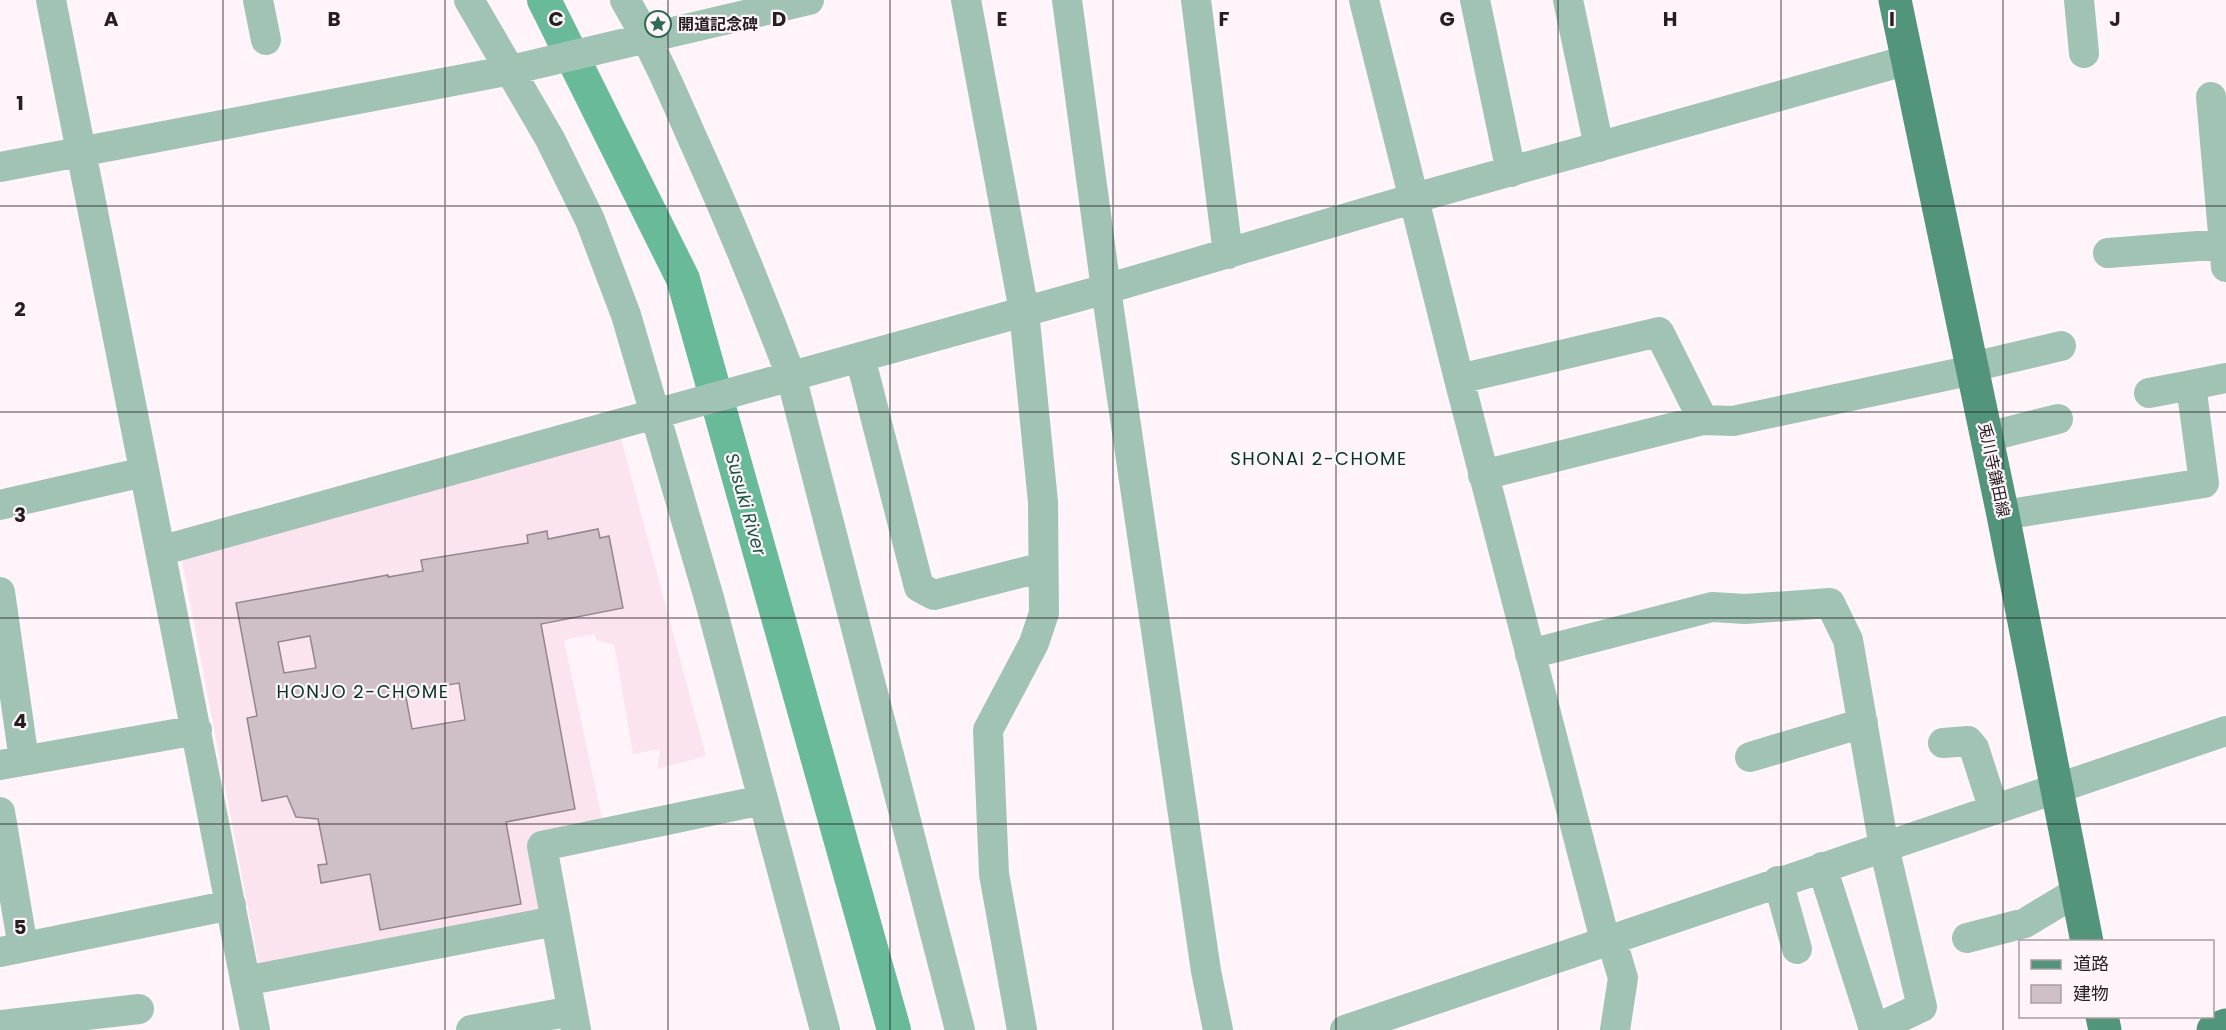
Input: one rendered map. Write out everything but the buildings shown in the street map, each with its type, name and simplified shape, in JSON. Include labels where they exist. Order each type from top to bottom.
[{"type":"main road","name":"兎川寺鎌田線","points":[[1895,0],[2003,515],[2087,940]]},
{"type":"main road","points":[[2213,1030],[2226,1025]]},
{"type":"street","points":[[51,0],[255,1030]]},
{"type":"street","points":[[258,0],[266,40]]},
{"type":"street","points":[[469,0],[518,69],[590,220],[661,411],[825,1030]]},
{"type":"street","points":[[625,0],[750,268],[784,377],[960,1030]]},
{"type":"street","points":[[0,167],[518,69],[809,0]]},
{"type":"street","points":[[966,0],[1024,311],[1043,502],[1044,613],[1034,643],[988,730],[994,874],[1022,1030]]},
{"type":"street","points":[[1067,0],[1204,959],[1218,1030]]},
{"type":"street","points":[[1196,0],[1228,254]]},
{"type":"street","points":[[1364,0],[1530,654],[1608,939],[1623,978],[1615,1030]]},
{"type":"street","points":[[1475,0],[1511,172]]},
{"type":"street","points":[[1568,0],[1599,147]]},
{"type":"street","points":[[2079,0],[2085,54]]},
{"type":"street","points":[[160,551],[784,377],[1107,290],[1415,198],[1908,60]]},
{"type":"street","points":[[2108,253],[2225,256],[2211,97]]},
{"type":"street","points":[[1459,379],[1659,332],[1703,420]]},
{"type":"street","points":[[1483,475],[1703,420],[1733,421],[2061,346]]},
{"type":"street","points":[[860,357],[919,587],[934,595],[1043,567]]},
{"type":"street","points":[[2003,515],[2204,483],[2166,385],[2226,378]]},
{"type":"street","points":[[1987,437],[2058,419]]},
{"type":"street","points":[[0,505],[144,472]]},
{"type":"street","points":[[0,592],[12,762],[197,730]]},
{"type":"street","points":[[1530,654],[1712,607],[1745,609],[1830,603],[1848,640],[1884,847],[1922,1007],[1873,1030],[1822,867]]},
{"type":"street","points":[[1750,757],[1863,723]]},
{"type":"street","points":[[1345,1030],[2226,731]]},
{"type":"street","points":[[1943,743],[1968,741],[1974,748],[1994,810]]},
{"type":"street","points":[[471,1030],[574,1021],[542,846],[763,800]]},
{"type":"street","points":[[0,812],[11,949],[231,905]]},
{"type":"street","points":[[1778,882],[1797,949]]},
{"type":"street","points":[[1977,929],[2025,923],[2078,891]]},
{"type":"street","points":[[245,981],[555,921]]},
{"type":"street","points":[[0,1025],[139,1009]]},
{"type":"shaded area","points":[[620,435],[706,756],[657,769],[660,749],[633,754],[614,644],[597,641],[594,634],[564,640],[603,824],[533,838],[548,915],[260,971],[181,555]]},
{"type":"waterway","name":"Susuki River","points":[[544,0],[683,279],[894,1030]]},
{"type":"place","name":"開道記念碑","points":[[658,24]]},
{"type":"district","name":"SHONAI 2-CHOME","points":[[1319,458]]},
{"type":"district","name":"HONJO 2-CHOME","points":[[363,691]]}]
